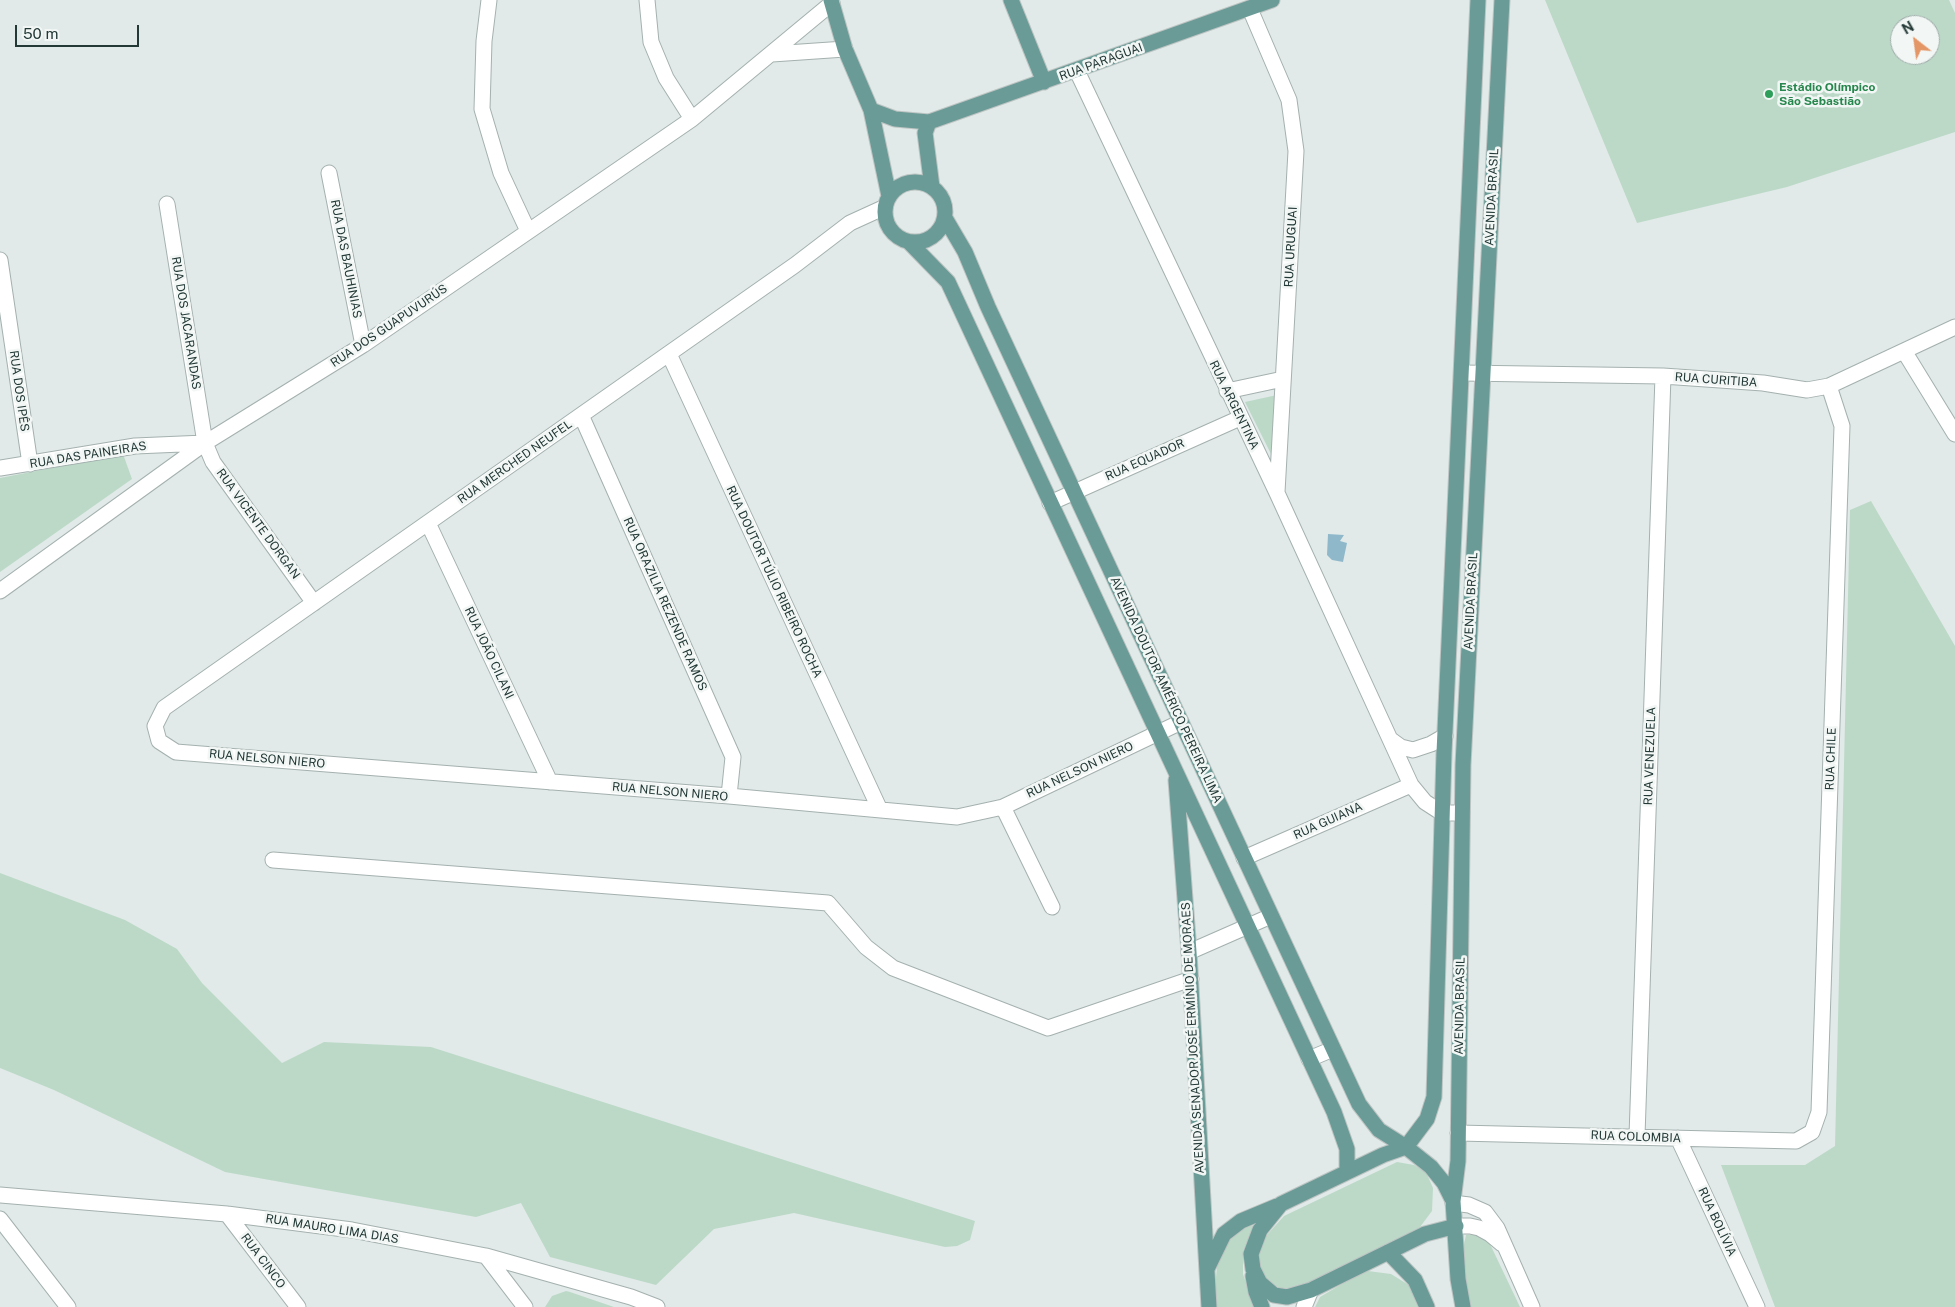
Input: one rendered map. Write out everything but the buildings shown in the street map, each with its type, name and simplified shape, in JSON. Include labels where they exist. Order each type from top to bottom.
[{"type":"main road","points":[[1011,0],[1044,82]]},
{"type":"main road","name":"RUA PARAGUAI","points":[[871,110],[895,119],[929,122],[1077,71],[1249,4],[1272,0]]},
{"type":"main road","name":"AVENIDA BRASIL","points":[[1406,1147],[1427,1119],[1434,1097],[1445,736],[1478,0]]},
{"type":"main road","name":"AVENIDA BRASIL","points":[[1453,1202],[1458,1161],[1463,765],[1502,0]]},
{"type":"main road","points":[[832,2],[845,49],[871,110],[887,201],[885,219],[891,232],[898,238],[909,242],[921,242],[932,238],[940,229],[945,218],[945,206],[940,195],[932,187],[920,182],[908,182],[897,187],[887,201]]},
{"type":"main road","points":[[929,122],[925,133],[932,187]]},
{"type":"main road","name":"AVENIDA DOUTOR AMÉRICO PEREIRA LIMA","points":[[945,218],[969,259],[988,307],[1359,1104],[1380,1130],[1406,1147],[1431,1167],[1444,1183],[1453,1202]]},
{"type":"main road","name":"AVENIDA DOUTOR AMÉRICO PEREIRA LIMA","points":[[909,242],[948,282],[1334,1112],[1347,1149],[1346,1171]]},
{"type":"main road","name":"AVENIDA SENADOR JOSÉ ERMÍNIO DE MORAES","points":[[1175,769],[1191,978],[1209,1307]]},
{"type":"main road","points":[[1438,972],[1460,975]]},
{"type":"main road","points":[[1281,997],[1304,986]]},
{"type":"main road","points":[[1207,1270],[1224,1234],[1241,1221],[1281,1204],[1346,1171],[1406,1147]]},
{"type":"main road","points":[[1453,1202],[1458,1280],[1462,1307]]},
{"type":"main road","points":[[1262,1307],[1256,1292],[1251,1254],[1260,1230],[1281,1204]]},
{"type":"main road","points":[[1280,1307],[1425,1234],[1456,1226]]},
{"type":"main road","points":[[1388,1252],[1415,1280],[1427,1307]]},
{"type":"main road","points":[[1252,1269],[1260,1283],[1274,1295],[1287,1296],[1311,1290]]},
{"type":"street","points":[[489,0],[484,41],[482,109],[501,173],[528,231]]},
{"type":"street","points":[[647,0],[650,42],[666,78],[692,119]]},
{"type":"street","name":"RUA DOS GUAPUVURÚS","points":[[0,590],[205,443],[363,345],[692,119],[832,2]]},
{"type":"street","name":"RUA URUGUAI","points":[[1249,4],[1289,100],[1296,151],[1277,493]]},
{"type":"street","points":[[772,54],[845,49]]},
{"type":"street","name":"RUA ARGENTINA","points":[[1077,71],[1277,493],[1411,785],[1424,802],[1442,813]]},
{"type":"street","name":"RUA DAS BAUHINIAS","points":[[329,174],[363,345]]},
{"type":"street","name":"RUA MERCHED NEUFEL","points":[[154,726],[164,708],[795,265],[850,223],[887,201]]},
{"type":"street","name":"RUA DOS JACARANDAS","points":[[167,204],[205,443]]},
{"type":"street","name":"RUA DOS IPÊS","points":[[0,260],[30,464]]},
{"type":"street","name":"RUA CURITIBA","points":[[1462,373],[1663,376],[1764,383],[1807,390],[1830,386],[1955,327]]},
{"type":"street","points":[[1904,351],[1955,434]]},
{"type":"street","name":"RUA DOUTOR TÚLIO RIBEIRO ROCHA","points":[[668,354],[880,810]]},
{"type":"street","name":"RUA VENEZUELA","points":[[1637,1136],[1663,376]]},
{"type":"street","points":[[1227,391],[1283,379]]},
{"type":"street","name":"RUA CHILE","points":[[1812,1132],[1819,1112],[1842,426],[1830,386]]},
{"type":"street","name":"RUA ORAZILIA REZENDE RAMOS","points":[[581,415],[733,757],[729,796]]},
{"type":"street","name":"RUA EQUADOR","points":[[1050,503],[1240,418]]},
{"type":"street","name":"RUA DAS PAINEIRAS","points":[[0,468],[135,446],[205,443]]},
{"type":"street","name":"RUA VICENTE DORGAN","points":[[205,443],[213,462],[314,602]]},
{"type":"street","name":"RUA JOÃO CILANI","points":[[428,523],[550,782]]},
{"type":"street","name":"RUA NELSON NIERO","points":[[154,726],[159,741],[176,752],[729,796],[957,817],[1003,806],[1181,722]]},
{"type":"street","points":[[1390,739],[1401,747],[1413,750],[1431,744],[1445,736]]},
{"type":"street","name":"RUA GUIANA","points":[[1244,858],[1411,785]]},
{"type":"street","points":[[1003,806],[1052,908]]},
{"type":"street","points":[[1442,813],[1462,813]]},
{"type":"street","points":[[273,860],[828,903],[866,947],[893,968],[1048,1028],[1191,978]]},
{"type":"street","points":[[1189,952],[1271,916]]},
{"type":"street","points":[[1310,1059],[1333,1049]]},
{"type":"street","name":"RUA COLOMBIA","points":[[1458,1133],[1796,1140],[1812,1132]]},
{"type":"street","name":"RUA BOLÍVIA","points":[[1678,1138],[1757,1307]]},
{"type":"street","name":"RUA MAURO LIMA DIAS","points":[[0,1196],[227,1214],[352,1230],[486,1256],[631,1297],[657,1307]]},
{"type":"street","points":[[1453,1202],[1469,1205],[1484,1212],[1497,1228],[1532,1307]]},
{"type":"street","name":"RUA CINCO","points":[[227,1214],[298,1307]]},
{"type":"street","points":[[0,1219],[68,1307]]},
{"type":"street","points":[[1456,1226],[1479,1228],[1503,1244]]},
{"type":"street","points":[[486,1256],[525,1307]]},
{"type":"street","points":[[1304,1307],[1311,1290]]},
{"type":"green space","name":"Estádio Olímpico São Sebastião","points":[[1545,0],[1949,0],[1955,13],[1955,132],[1787,187],[1637,223]]},
{"type":"green space","points":[[1277,395],[1271,454],[1245,402]]},
{"type":"green space","points":[[123,454],[132,479],[0,572],[0,478]]},
{"type":"green space","points":[[1871,501],[1955,646],[1955,1307],[1775,1307],[1721,1165],[1805,1165],[1835,1146],[1850,510]]},
{"type":"green space","points":[[0,873],[125,920],[177,949],[202,983],[282,1063],[324,1042],[431,1047],[975,1221],[970,1240],[957,1246],[945,1247],[794,1213],[714,1229],[656,1285],[550,1257],[521,1203],[476,1217],[225,1172],[54,1090],[0,1068]]},
{"type":"green space","points":[[1397,1162],[1414,1165],[1426,1172],[1433,1188],[1432,1211],[1420,1227],[1314,1283],[1298,1288],[1281,1288],[1269,1284],[1259,1271],[1257,1254],[1265,1237],[1284,1216]]},
{"type":"green space","points":[[1250,1224],[1254,1227],[1243,1251],[1243,1274],[1254,1307],[1217,1307],[1215,1288],[1217,1267],[1224,1248],[1235,1233]]},
{"type":"green space","points":[[1478,1234],[1490,1244],[1520,1307],[1469,1307],[1462,1253],[1466,1235]]},
{"type":"green space","points":[[1368,1271],[1391,1274],[1412,1287],[1421,1307],[1315,1307],[1320,1297]]},
{"type":"green space","points":[[566,1291],[614,1307],[545,1307],[552,1296]]},
{"type":"water","points":[[1328,534],[1344,535],[1340,541],[1347,543],[1343,562],[1332,560],[1327,555]]},
{"type":"place","name":"Estádio Olímpico São Sebastião","points":[[1769,94]]}]
